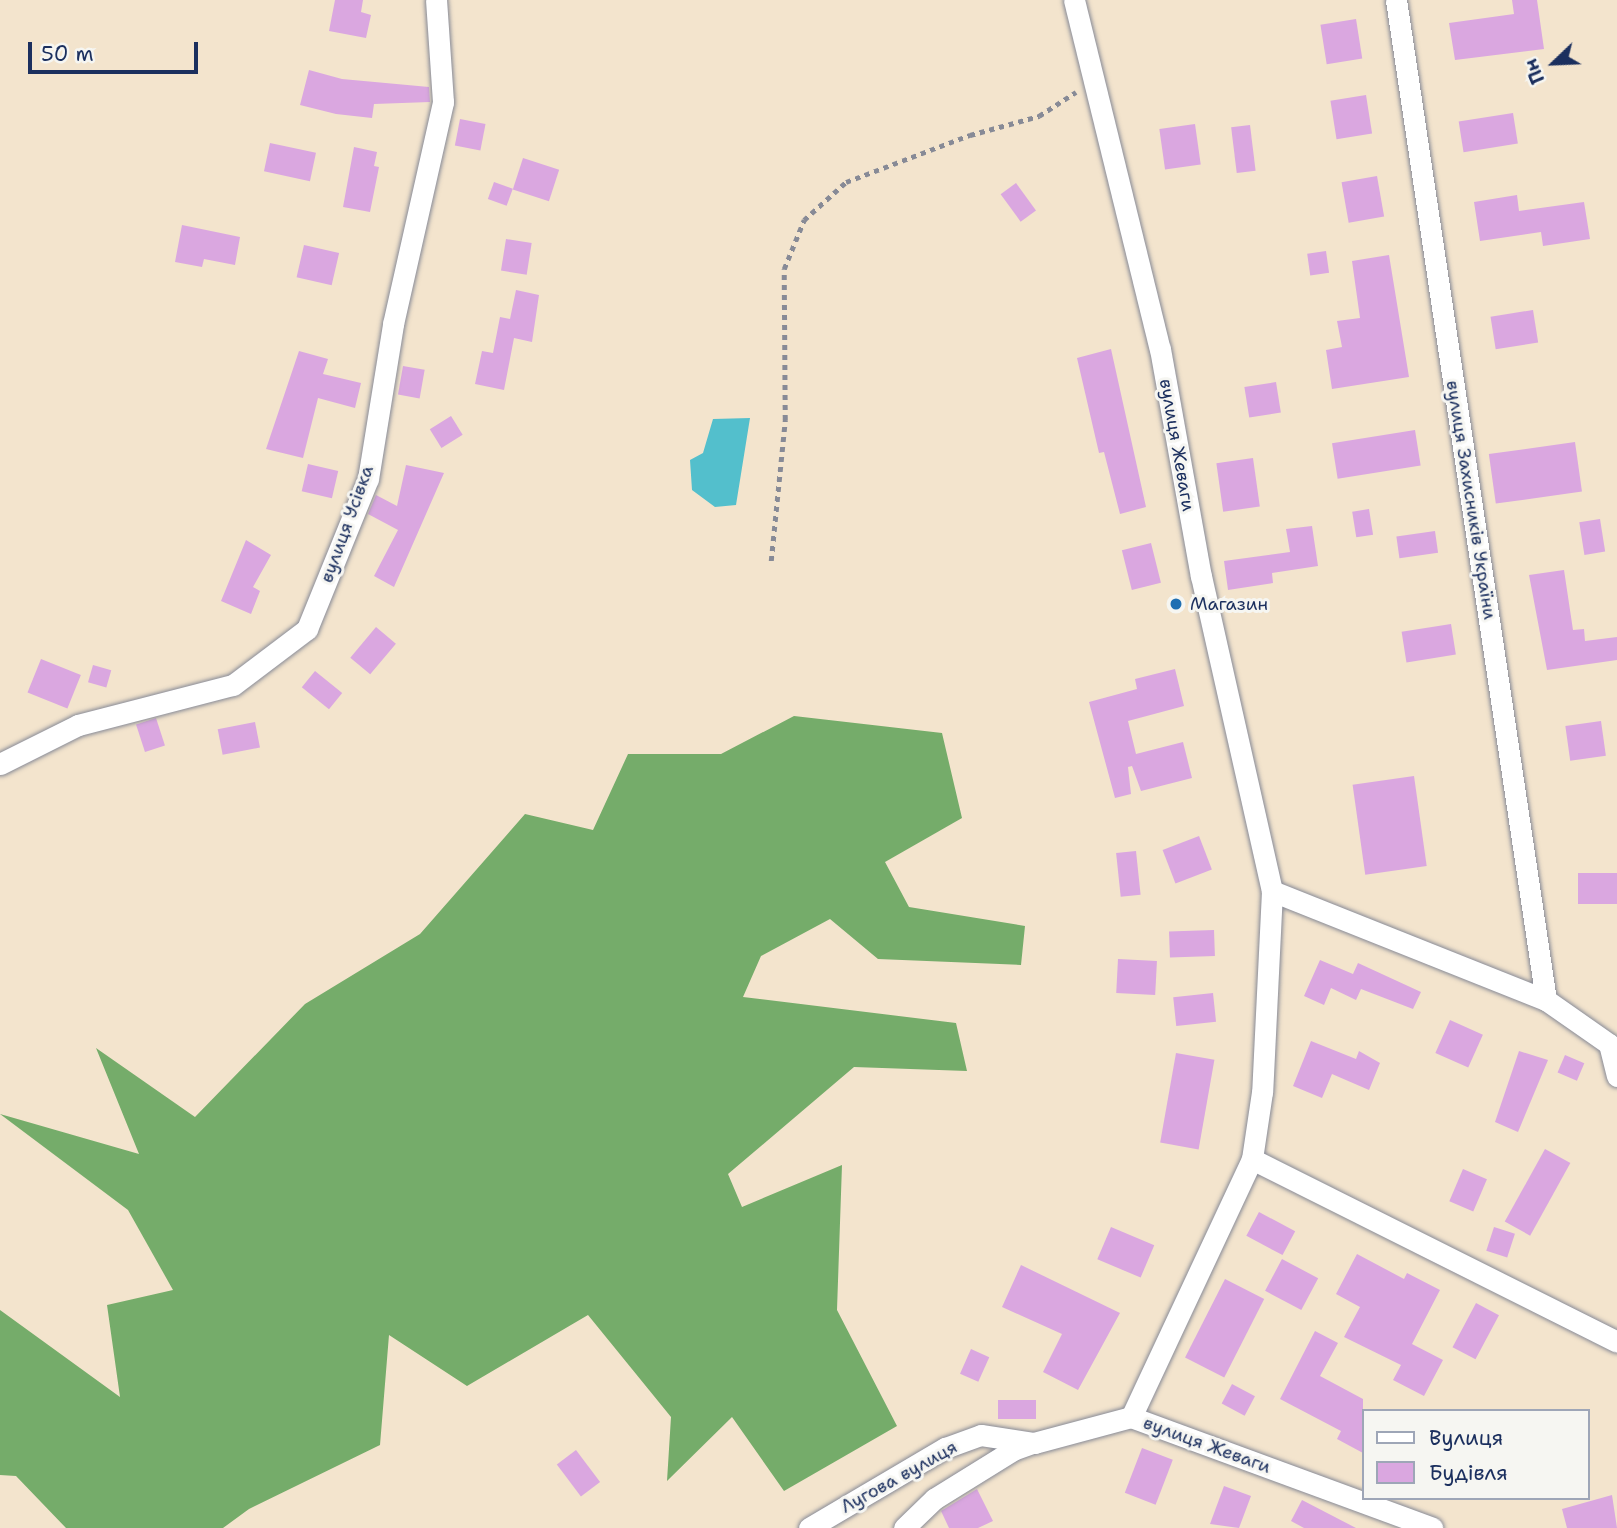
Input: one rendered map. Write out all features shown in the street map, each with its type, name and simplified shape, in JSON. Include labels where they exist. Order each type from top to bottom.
[{"type":"street","name":"вулиця Усівка","points":[[0,764],[78,725],[233,685],[307,629],[368,479],[393,324],[443,102],[436,0]]},
{"type":"street","name":"вулиця Жеваги","points":[[1074,0],[1160,349],[1201,576],[1272,891],[1262,1092],[1252,1159],[1131,1418],[1432,1528]]},
{"type":"street","name":"вулиця Захисників України","points":[[1396,0],[1546,1000]]},
{"type":"street","points":[[1272,891],[1546,1000],[1609,1044],[1617,1076]]},
{"type":"street","points":[[1252,1159],[1617,1342]]},
{"type":"street","name":"Лугова вулиця","points":[[904,1528],[934,1499],[1013,1450],[1131,1418]]},
{"type":"street","name":"Лугова вулиця","points":[[809,1528],[945,1448],[981,1435],[1034,1443]]},
{"type":"path","points":[[771,561],[785,420],[785,270],[804,220],[846,181],[970,135],[1040,116],[1094,80]]},
{"type":"green space","points":[[794,716],[942,733],[962,818],[885,862],[909,907],[1025,926],[1021,965],[878,959],[830,919],[761,956],[743,997],[956,1023],[967,1071],[854,1067],[728,1174],[742,1207],[842,1165],[837,1310],[897,1426],[784,1491],[732,1417],[667,1481],[671,1417],[588,1315],[467,1386],[389,1335],[380,1445],[249,1509],[223,1528],[66,1528],[16,1476],[0,1475],[0,1310],[120,1397],[107,1305],[173,1290],[128,1210],[0,1114],[139,1154],[96,1048],[195,1117],[305,1004],[420,934],[525,814],[593,830],[628,754],[721,754]]},
{"type":"water","points":[[750,418],[736,505],[715,507],[692,490],[690,460],[703,453],[713,419]]},
{"type":"building","points":[[335,0],[363,0],[361,12],[371,15],[366,38],[329,31]]},
{"type":"building","points":[[1512,0],[1537,0],[1544,49],[1455,60],[1449,23],[1514,14]]},
{"type":"building","points":[[1356,19],[1362,59],[1327,64],[1320,25]]},
{"type":"building","points":[[309,70],[342,79],[429,87],[430,102],[374,104],[372,118],[336,114],[300,105]]},
{"type":"building","points":[[1366,95],[1372,134],[1337,139],[1330,101]]},
{"type":"building","points":[[1513,113],[1518,144],[1464,152],[1459,122]]},
{"type":"building","points":[[460,119],[486,124],[480,150],[455,146]]},
{"type":"building","points":[[1195,124],[1201,165],[1165,170],[1159,129]]},
{"type":"building","points":[[1250,125],[1256,171],[1237,173],[1231,127]]},
{"type":"building","points":[[270,143],[316,153],[310,181],[264,171]]},
{"type":"building","points":[[354,147],[377,152],[374,166],[379,167],[370,212],[343,207]]},
{"type":"building","points":[[523,158],[559,170],[549,201],[513,189]]},
{"type":"building","points":[[1377,176],[1384,216],[1349,223],[1342,182]]},
{"type":"building","points":[[494,182],[513,189],[507,206],[488,199]]},
{"type":"building","points":[[1016,183],[1036,211],[1021,222],[1001,194]]},
{"type":"building","points":[[1517,195],[1519,211],[1584,202],[1590,239],[1543,246],[1541,232],[1480,241],[1474,202]]},
{"type":"building","points":[[182,225],[240,237],[235,265],[204,259],[202,267],[175,262]]},
{"type":"building","points":[[506,239],[532,243],[527,275],[501,271]]},
{"type":"building","points":[[304,245],[339,253],[332,285],[297,277]]},
{"type":"building","points":[[1326,251],[1329,273],[1310,275],[1307,254]]},
{"type":"building","points":[[1389,255],[1409,377],[1332,389],[1326,350],[1342,347],[1337,321],[1360,318],[1352,261]]},
{"type":"building","points":[[516,290],[539,295],[532,342],[514,338],[504,390],[475,384],[482,351],[493,353],[500,317],[510,319]]},
{"type":"building","points":[[1533,310],[1538,343],[1496,349],[1491,317]]},
{"type":"building","points":[[1111,349],[1146,507],[1120,514],[1104,452],[1099,453],[1077,358]]},
{"type":"building","points":[[299,351],[328,359],[323,374],[361,383],[355,408],[318,398],[303,458],[266,449]]},
{"type":"building","points":[[403,366],[425,370],[420,398],[398,395]]},
{"type":"building","points":[[1276,382],[1281,413],[1249,418],[1244,387]]},
{"type":"building","points":[[451,416],[463,435],[441,448],[430,429]]},
{"type":"building","points":[[1415,430],[1421,466],[1338,479],[1332,443]]},
{"type":"building","points":[[1575,442],[1582,492],[1496,504],[1489,454]]},
{"type":"building","points":[[1253,458],[1260,507],[1223,512],[1216,463]]},
{"type":"building","points":[[308,464],[338,471],[332,498],[302,491]]},
{"type":"building","points":[[406,465],[444,473],[394,587],[374,576],[398,530],[368,514],[376,495],[397,506]]},
{"type":"building","points":[[1369,509],[1373,535],[1356,537],[1352,512]]},
{"type":"building","points":[[1600,519],[1605,552],[1584,555],[1579,522]]},
{"type":"building","points":[[1312,526],[1318,566],[1272,573],[1273,583],[1228,590],[1224,561],[1290,552],[1286,529]]},
{"type":"building","points":[[1435,531],[1438,553],[1399,558],[1396,536]]},
{"type":"building","points":[[246,540],[271,555],[253,587],[260,591],[251,614],[221,601]]},
{"type":"building","points":[[1151,543],[1161,583],[1132,590],[1122,550]]},
{"type":"building","points":[[1564,570],[1573,630],[1584,629],[1585,641],[1617,637],[1617,660],[1547,670],[1529,575]]},
{"type":"building","points":[[1451,624],[1456,655],[1406,662],[1402,632]]},
{"type":"building","points":[[376,627],[396,644],[370,674],[350,658]]},
{"type":"building","points":[[41,659],[81,675],[67,708],[28,692]]},
{"type":"building","points":[[93,665],[111,670],[106,688],[88,682]]},
{"type":"building","points":[[1175,669],[1184,706],[1128,721],[1136,754],[1183,742],[1192,778],[1141,791],[1132,766],[1128,767],[1131,794],[1115,798],[1089,702],[1137,689],[1135,679]]},
{"type":"building","points":[[315,671],[342,693],[329,709],[302,687]]},
{"type":"building","points":[[156,718],[165,746],[145,752],[136,724]]},
{"type":"building","points":[[1601,721],[1606,756],[1570,761],[1565,726]]},
{"type":"building","points":[[255,722],[260,748],[223,755],[218,729]]},
{"type":"building","points":[[1414,776],[1427,866],[1365,875],[1353,785]]},
{"type":"building","points":[[1199,836],[1212,870],[1175,884],[1163,850]]},
{"type":"building","points":[[1136,851],[1141,895],[1121,897],[1116,853]]},
{"type":"building","points":[[1578,873],[1617,873],[1617,904],[1578,904]]},
{"type":"building","points":[[1214,930],[1215,956],[1170,958],[1169,932]]},
{"type":"building","points":[[1118,959],[1157,961],[1155,995],[1116,993]]},
{"type":"building","points":[[1320,960],[1353,974],[1358,963],[1421,992],[1413,1009],[1361,989],[1356,1000],[1331,988],[1324,1005],[1304,996]]},
{"type":"building","points":[[1213,993],[1216,1022],[1176,1026],[1173,997]]},
{"type":"building","points":[[1450,1020],[1483,1035],[1468,1068],[1435,1053]]},
{"type":"building","points":[[1311,1041],[1356,1059],[1359,1051],[1380,1063],[1369,1090],[1332,1074],[1322,1098],[1293,1086]]},
{"type":"building","points":[[1519,1051],[1548,1060],[1518,1132],[1495,1122]]},
{"type":"building","points":[[1176,1053],[1214,1060],[1199,1149],[1160,1143]]},
{"type":"building","points":[[1565,1055],[1584,1063],[1577,1081],[1558,1072]]},
{"type":"building","points":[[1545,1149],[1570,1163],[1530,1236],[1505,1222]]},
{"type":"building","points":[[1463,1169],[1487,1179],[1473,1211],[1449,1201]]},
{"type":"building","points":[[1259,1212],[1295,1231],[1283,1255],[1246,1236]]},
{"type":"building","points":[[1111,1227],[1154,1245],[1141,1278],[1097,1259]]},
{"type":"building","points":[[1494,1227],[1515,1234],[1507,1258],[1486,1251]]},
{"type":"building","points":[[1357,1254],[1404,1279],[1407,1273],[1440,1290],[1412,1344],[1443,1360],[1424,1396],[1393,1380],[1401,1365],[1344,1337],[1360,1307],[1336,1294]]},
{"type":"building","points":[[1282,1259],[1318,1278],[1301,1310],[1265,1291]]},
{"type":"building","points":[[1021,1265],[1120,1313],[1078,1390],[1043,1372],[1062,1334],[1002,1307]]},
{"type":"building","points":[[1225,1279],[1264,1299],[1224,1377],[1185,1357]]},
{"type":"building","points":[[1476,1303],[1499,1315],[1475,1359],[1453,1347]]},
{"type":"building","points":[[1315,1331],[1338,1343],[1320,1376],[1363,1399],[1362,1452],[1337,1439],[1341,1431],[1280,1399]]},
{"type":"building","points":[[971,1349],[989,1357],[978,1382],[960,1374]]},
{"type":"building","points":[[1232,1384],[1255,1396],[1245,1416],[1222,1403]]},
{"type":"building","points":[[998,1400],[1036,1400],[1036,1419],[998,1419]]},
{"type":"building","points":[[1142,1448],[1173,1460],[1156,1505],[1125,1493]]},
{"type":"building","points":[[576,1450],[600,1482],[581,1496],[557,1464]]},
{"type":"building","points":[[1224,1486],[1251,1496],[1239,1528],[1210,1524]]},
{"type":"building","points":[[977,1489],[993,1521],[978,1528],[949,1528],[941,1511]]},
{"type":"building","points":[[1612,1495],[1617,1528],[1567,1528],[1562,1509]]},
{"type":"building","points":[[1302,1500],[1356,1528],[1304,1528],[1291,1521]]},
{"type":"place","name":"Магазин","points":[[1176,604]]}]
